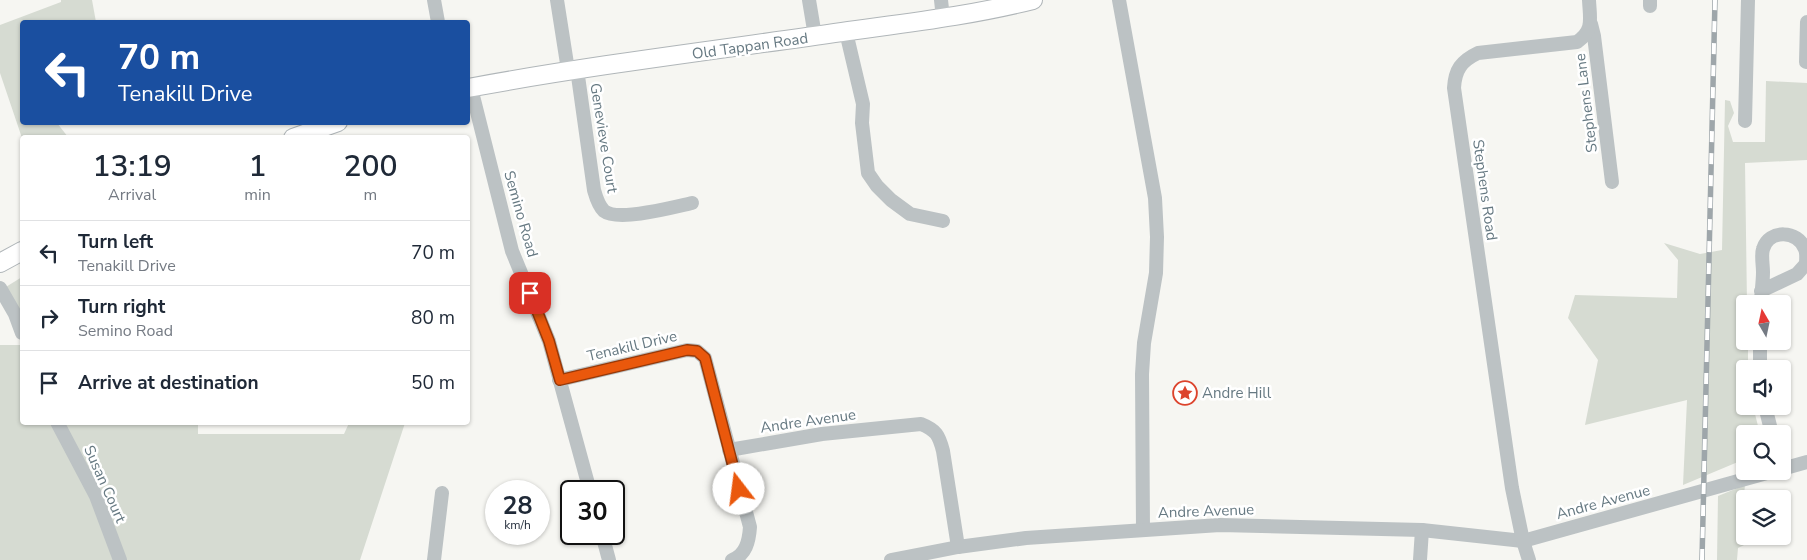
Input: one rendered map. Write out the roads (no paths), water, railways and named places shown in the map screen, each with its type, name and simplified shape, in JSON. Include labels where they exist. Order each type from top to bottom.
[{"type":"main road","name":"Old Tappan Road","points":[[470,88],[572,69],[942,18],[1033,0]]},
{"type":"main road","points":[[301,135],[330,125]]},
{"type":"main road","points":[[0,263],[20,252]]},
{"type":"street","points":[[434,0],[438,20]]},
{"type":"street","points":[[557,0],[572,69]]},
{"type":"street","points":[[809,0],[815,36]]},
{"type":"street","points":[[941,0],[942,18]]},
{"type":"street","points":[[1119,0],[1155,198],[1157,237],[1156,273],[1144,343],[1142,374],[1143,530]]},
{"type":"street","points":[[1589,0],[1590,22]]},
{"type":"street","points":[[1745,121],[1748,0]]},
{"type":"street","name":"Stephens Lane","points":[[1590,22],[1594,36],[1612,182]]},
{"type":"street","name":"Stephens Road","points":[[1523,541],[1512,488],[1454,88],[1455,74],[1460,65],[1468,58],[1478,54],[1577,42],[1587,35],[1590,22]]},
{"type":"street","points":[[1806,62],[1807,22]]},
{"type":"street","points":[[846,32],[864,104],[862,123],[868,173],[877,186],[891,200],[910,214],[943,221]]},
{"type":"street","name":"Genevieve Court","points":[[572,69],[594,190],[604,211],[614,215],[621,215],[692,203]]},
{"type":"street","name":"Semino Road","points":[[470,92],[512,251],[549,341],[587,480]]},
{"type":"street","points":[[0,288],[15,314],[20,328]]},
{"type":"street","name":"Tenakill Drive","points":[[560,380],[687,350],[697,351],[705,358],[750,528],[749,539],[745,549],[738,558],[732,560]]},
{"type":"street","name":"Andre Avenue","points":[[729,450],[831,432],[920,424],[933,429],[940,440],[943,452],[958,547],[1026,538],[1220,525],[1422,530],[1523,541],[1742,480]]},
{"type":"street","name":"Susan Court","points":[[59,425],[96,496],[120,560]]},
{"type":"street","points":[[1791,466],[1807,462]]},
{"type":"street","points":[[434,560],[442,493]]},
{"type":"street","points":[[1420,560],[1422,530]]},
{"type":"street","points":[[1523,541],[1529,560]]},
{"type":"street","points":[[605,545],[609,560]]},
{"type":"street","points":[[891,560],[958,547]]},
{"type":"railway","points":[[1702,560],[1715,0]]},
{"type":"place","name":"Andre Hill","points":[[1185,393]]}]
